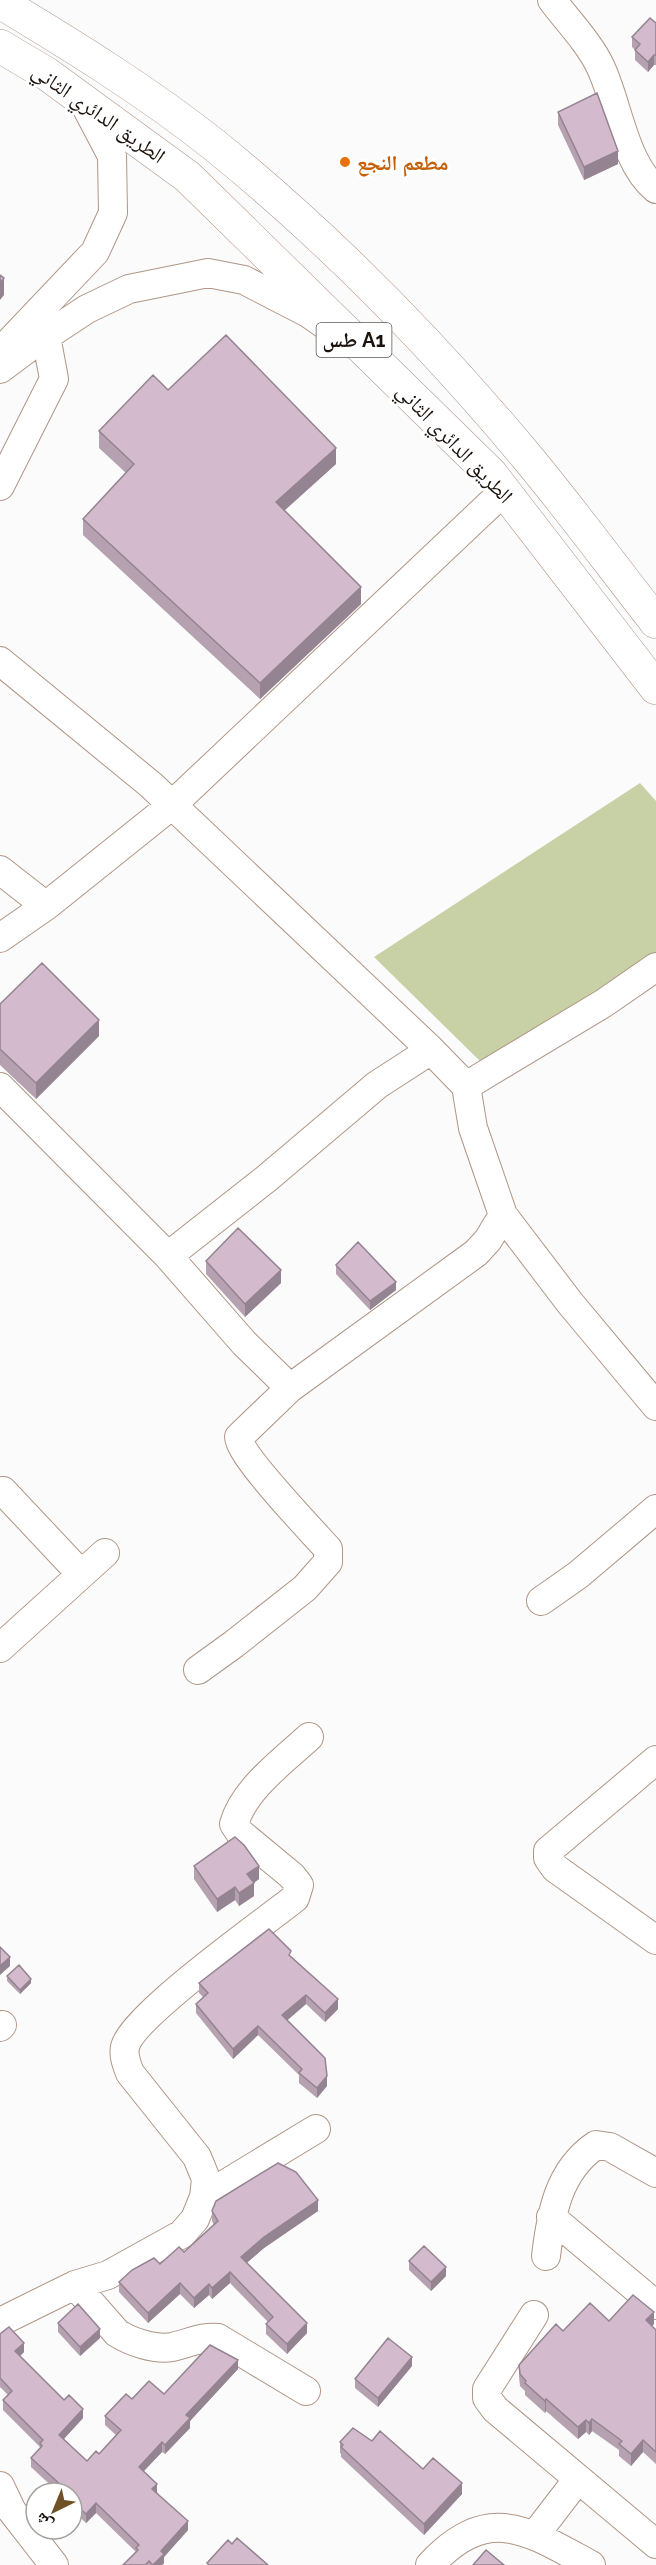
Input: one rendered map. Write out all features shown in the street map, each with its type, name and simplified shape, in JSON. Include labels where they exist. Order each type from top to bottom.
[{"type":"highway","name":"الطريق الدائري الثاني","points":[[0,2],[71,45],[165,107],[213,144],[305,223],[369,283],[431,348],[527,457],[656,622]]},
{"type":"highway","name":"الطريق الدائري الثاني","points":[[0,46],[81,97],[189,177],[491,474],[656,688]]},
{"type":"street","points":[[552,0],[600,65],[626,138],[653,180]]},
{"type":"street","points":[[0,352],[95,252],[113,213],[112,156],[81,97]]},
{"type":"street","points":[[0,369],[87,309],[129,289],[208,273],[244,280],[308,313],[370,356]]},
{"type":"street","points":[[0,486],[54,379],[46,336]]},
{"type":"street","points":[[0,938],[46,906],[172,805],[504,491]]},
{"type":"street","points":[[0,662],[151,785],[431,1050],[466,1086],[473,1128],[503,1215],[570,1303],[656,1406]]},
{"type":"street","points":[[0,870],[46,906]]},
{"type":"street","points":[[466,1086],[604,1004],[656,967]]},
{"type":"street","points":[[168,1256],[266,1179],[377,1085],[431,1050]]},
{"type":"street","points":[[0,1087],[168,1256],[244,1343],[290,1388]]},
{"type":"street","points":[[198,1670],[255,1629],[305,1588],[328,1562],[328,1549],[239,1443],[242,1434],[290,1388],[476,1253],[488,1240],[503,1215]]},
{"type":"street","points":[[3,1491],[81,1574]]},
{"type":"street","points":[[541,1601],[578,1575],[656,1509]]},
{"type":"street","points":[[0,1648],[105,1553]]},
{"type":"street","points":[[0,2322],[75,2285],[108,2275],[182,2234],[195,2219],[204,2197],[206,2179],[197,2157],[130,2073],[125,2046],[135,2031],[172,1992],[295,1898],[299,1885],[292,1876],[240,1833],[234,1824],[237,1813],[252,1791],[309,1737]]},
{"type":"street","points":[[656,1760],[554,1844],[548,1851],[548,1858],[555,1868],[656,1940]]},
{"type":"street","points":[[204,2197],[316,2129]]},
{"type":"street","points":[[546,2256],[551,2217],[557,2197],[573,2166],[583,2154],[596,2145],[610,2147],[656,2173]]},
{"type":"street","points":[[551,2217],[656,2305]]},
{"type":"street","points":[[75,2285],[125,2339],[155,2347],[169,2348],[210,2337],[218,2338],[306,2391]]},
{"type":"street","points":[[534,2315],[488,2388],[487,2398],[495,2409],[656,2544]]},
{"type":"street","points":[[535,2535],[578,2479]]},
{"type":"street","points":[[0,2486],[12,2511],[54,2565]]},
{"type":"street","points":[[430,2565],[442,2552],[486,2527],[504,2527],[535,2535],[591,2565]]},
{"type":"green space","points":[[640,783],[656,801],[656,957],[482,1063],[374,957]]},
{"type":"building","points":[[650,18],[656,23],[656,55],[648,62],[635,50],[640,44],[632,37]]},
{"type":"building","points":[[597,93],[618,151],[584,167],[558,112]]},
{"type":"building","points":[[226,335],[336,448],[276,502],[361,587],[260,683],[83,519],[134,464],[99,431],[153,375],[168,390]]},
{"type":"building","points":[[42,963],[99,1020],[36,1083],[0,1049],[0,1004]]},
{"type":"building","points":[[238,1228],[281,1270],[245,1304],[206,1261]]},
{"type":"building","points":[[358,1242],[396,1282],[370,1301],[336,1265]]},
{"type":"building","points":[[235,1837],[244,1845],[259,1866],[247,1874],[254,1883],[239,1893],[235,1887],[217,1899],[194,1866]]},
{"type":"building","points":[[269,1929],[291,1951],[289,1955],[338,1999],[325,2013],[306,1995],[282,2015],[325,2058],[327,2076],[317,2088],[299,2073],[302,2069],[258,2026],[233,2049],[196,2004],[208,1993],[199,1983]]},
{"type":"building","points":[[0,1947],[10,1957],[0,1966]]},
{"type":"building","points":[[19,1965],[31,1979],[20,1990],[7,1976]]},
{"type":"building","points":[[278,2163],[296,2172],[318,2200],[264,2237],[241,2257],[307,2323],[287,2344],[266,2324],[273,2317],[230,2272],[212,2288],[209,2284],[194,2298],[180,2283],[148,2313],[119,2282],[132,2270],[154,2258],[160,2264],[179,2247],[184,2252],[218,2221],[212,2211],[216,2201]]},
{"type":"building","points":[[424,2246],[446,2267],[431,2282],[409,2261]]},
{"type":"building","points":[[633,2295],[654,2312],[646,2320],[656,2330],[656,2452],[643,2440],[631,2454],[619,2444],[622,2441],[592,2419],[589,2423],[586,2420],[578,2427],[546,2399],[545,2401],[525,2383],[526,2381],[520,2374],[519,2365],[556,2324],[563,2331],[590,2303],[609,2321]]},
{"type":"building","points":[[78,2304],[100,2329],[80,2347],[58,2323]]},
{"type":"building","points":[[9,2327],[24,2343],[15,2351],[64,2400],[69,2395],[83,2409],[59,2435],[87,2461],[96,2451],[99,2454],[121,2430],[105,2416],[126,2394],[132,2399],[149,2381],[164,2394],[210,2345],[238,2360],[186,2415],[190,2418],[165,2445],[162,2442],[139,2467],[157,2484],[152,2489],[188,2521],[161,2551],[164,2554],[153,2565],[149,2561],[145,2565],[123,2565],[138,2550],[136,2548],[139,2545],[96,2503],[86,2514],[84,2512],[84,2481],[56,2481],[31,2458],[42,2446],[40,2443],[43,2440],[3,2400],[12,2391],[0,2378],[0,2334]]},
{"type":"building","points":[[388,2338],[412,2357],[378,2398],[355,2379]]},
{"type":"building","points":[[353,2428],[372,2441],[380,2431],[423,2469],[433,2458],[462,2483],[424,2524],[341,2447],[343,2445],[340,2442]]},
{"type":"building","points":[[237,2538],[268,2565],[209,2565],[207,2563],[228,2540],[232,2544]]},
{"type":"building","points":[[486,2550],[504,2565],[473,2565]]},
{"type":"place","name":"مطعم النجع","points":[[345,162]]}]
